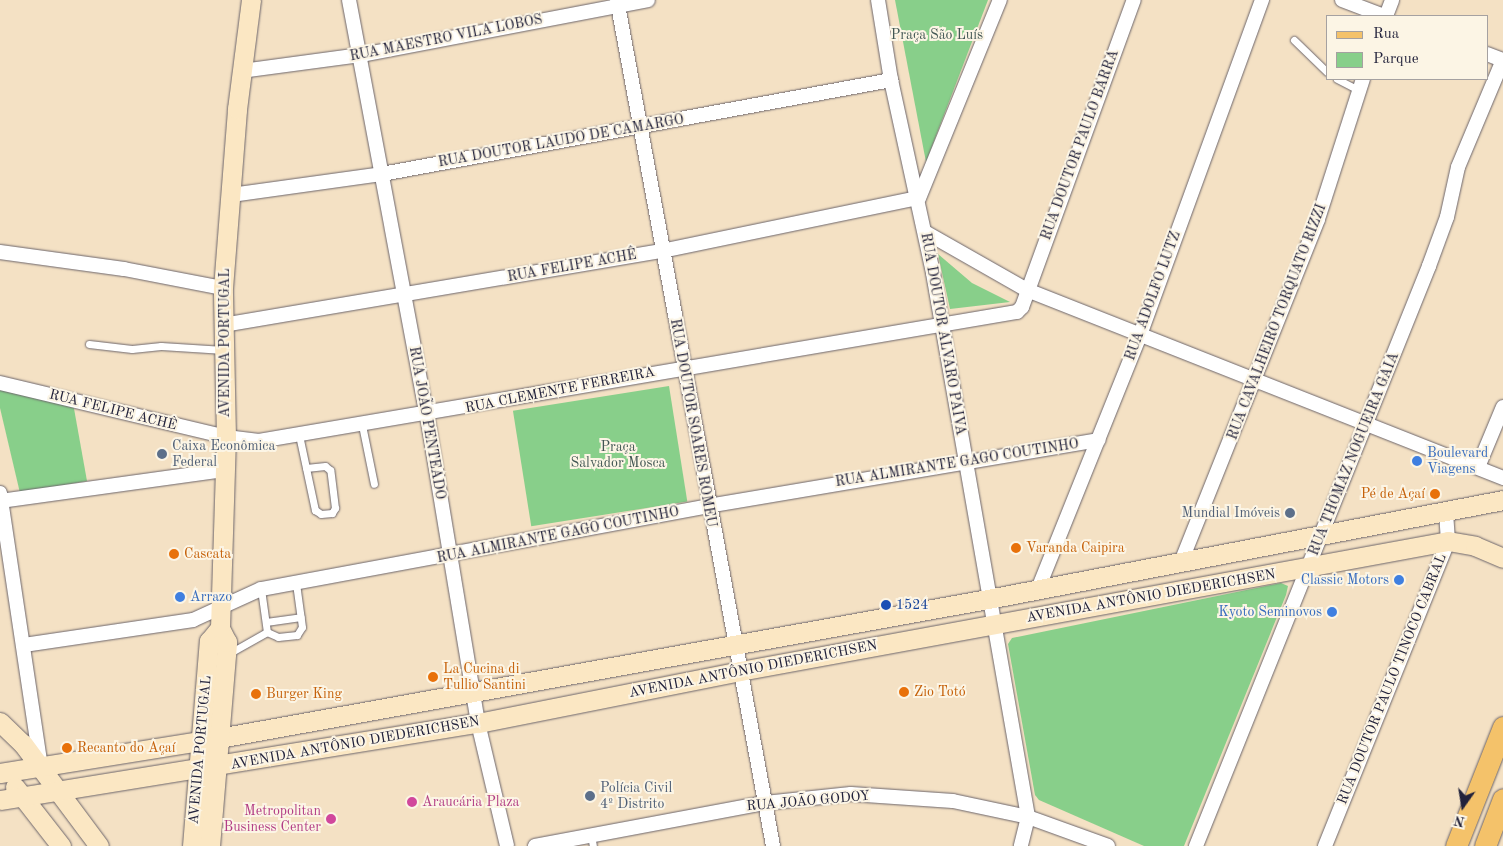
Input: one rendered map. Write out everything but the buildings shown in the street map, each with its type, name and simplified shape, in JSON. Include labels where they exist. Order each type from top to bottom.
[{"type":"main road","name":"AVENIDA PORTUGAL","points":[[192,846],[208,768],[227,642],[220,628],[226,437],[223,288],[242,71],[251,0]]},
{"type":"main road","name":"AVENIDA ANTÔNIO DIEDERICHSEN","points":[[1,772],[41,768],[211,740],[988,599],[1320,533],[1503,500]]},
{"type":"main road","name":"AVENIDA ANTÔNIO DIEDERICHSEN","points":[[0,800],[56,789],[208,768],[478,723],[740,671],[1448,541],[1476,546],[1503,558]]},
{"type":"main road","name":"AVENIDA PORTUGAL","points":[[211,740],[209,641],[220,628]]},
{"type":"main road","points":[[0,716],[99,846]]},
{"type":"main road","points":[[0,722],[23,744]]},
{"type":"main road","points":[[1456,846],[1503,727]]},
{"type":"main road","name":"AVENIDA PORTUGAL","points":[[208,768],[210,846]]},
{"type":"main road","points":[[1,772],[22,795],[61,846]]},
{"type":"main road","points":[[1485,846],[1503,799]]},
{"type":"street","name":"RUA JOÃO PENTEADO","points":[[349,0],[382,174],[402,295],[427,415],[472,692],[506,846]]},
{"type":"street","name":"RUA MAESTRO VILA LOBOS","points":[[242,71],[360,55],[618,3],[648,0]]},
{"type":"street","name":"RUA DOUTOR ALVARO PAIVA","points":[[878,0],[891,80],[919,198],[966,461],[992,625],[1028,817],[1021,846]]},
{"type":"street","points":[[919,198],[1000,0]]},
{"type":"street","name":"RUA DOUTOR PAULO BARRA","points":[[1027,290],[1134,0]]},
{"type":"street","name":"RUA ADOLFO LUTZ","points":[[1038,589],[1140,335],[1262,0]]},
{"type":"street","points":[[1342,0],[1382,15]]},
{"type":"street","points":[[1385,15],[1392,0]]},
{"type":"street","name":"RUA DOUTOR SOARES ROMEU","points":[[618,3],[708,506],[772,846]]},
{"type":"street","points":[[1488,54],[1503,60]]},
{"type":"street","name":"RUA THOMAZ NOGUEIRA GAIA","points":[[1196,846],[1435,250],[1447,217],[1458,167],[1503,60]]},
{"type":"street","name":"RUA DOUTOR LAUDO DE CAMARGO","points":[[230,195],[382,174],[891,80]]},
{"type":"street","name":"RUA CAVALHEIRO TORQUATO RIZZI","points":[[1180,562],[1255,382],[1337,167],[1361,84]]},
{"type":"street","name":"RUA FELIPE ACHÊ","points":[[223,325],[662,251],[919,198]]},
{"type":"street","points":[[925,232],[1027,290],[1365,426],[1503,478]]},
{"type":"street","points":[[0,252],[124,269],[223,288]]},
{"type":"street","name":"RUA CLEMENTE FERREIRA","points":[[226,437],[259,441],[427,415],[683,367],[941,322],[1017,312],[1022,307],[1027,290]]},
{"type":"street","name":"RUA FELIPE ACHÊ","points":[[0,383],[226,437]]},
{"type":"street","points":[[1478,467],[1503,407]]},
{"type":"street","name":"RUA ALMIRANTE GAGO COUTINHO","points":[[24,645],[193,620],[261,589],[450,556],[708,506],[1098,440]]},
{"type":"street","points":[[41,768],[1,498],[224,470]]},
{"type":"street","name":"RUA DOUTOR PAULO TINOCO CABRAL","points":[[1325,846],[1448,541],[1446,510]]},
{"type":"street","name":"RUA JOÃO GODOY","points":[[535,846],[592,841],[765,803],[851,794],[902,795],[953,801],[1028,817],[1108,846]]},
{"type":"lane","points":[[1294,40],[1326,71]]},
{"type":"lane","points":[[1342,80],[1361,84]]},
{"type":"lane","points":[[89,344],[132,349],[161,346],[224,350]]},
{"type":"lane","points":[[362,425],[374,484]]},
{"type":"lane","points":[[299,435],[306,468],[315,510],[321,514],[332,513],[335,508],[330,470],[324,466],[306,468]]},
{"type":"lane","points":[[267,632],[278,636],[297,635],[302,627],[296,583]]},
{"type":"lane","points":[[261,589],[267,632]]},
{"type":"lane","points":[[266,622],[301,618]]},
{"type":"lane","points":[[226,656],[267,632]]},
{"type":"green space","name":"Praça São Luís","points":[[895,0],[988,0],[926,162]]},
{"type":"green space","points":[[938,254],[972,283],[1010,302],[950,309]]},
{"type":"green space","name":"Praça Salvador Mosca","points":[[669,386],[687,502],[531,526],[513,411]]},
{"type":"green space","points":[[0,387],[73,403],[87,481],[20,493],[0,408]]},
{"type":"green space","points":[[1281,583],[1288,586],[1286,595],[1184,846],[1144,846],[1039,800],[1035,795],[1008,644],[1012,638]]},
{"type":"place","name":"Caixa Econômica Federal","points":[[162,454]]},
{"type":"place","name":"Boulevard Viagens","points":[[1417,461]]},
{"type":"place","name":"Pé de Açaí","points":[[1435,494]]},
{"type":"place","name":"Mundial Imóveis","points":[[1290,513]]},
{"type":"place","name":"Varanda Caipira","points":[[1016,548]]},
{"type":"place","name":"Cascata","points":[[174,554]]},
{"type":"place","name":"Classic Motors","points":[[1399,580]]},
{"type":"place","name":"Arrazo","points":[[180,597]]},
{"type":"place","name":"1524","points":[[886,605]]},
{"type":"place","name":"Kyoto Seminovos","points":[[1332,612]]},
{"type":"place","name":"La Cucina di Tullio Santini","points":[[433,677]]},
{"type":"place","name":"Zio Totó","points":[[904,692]]},
{"type":"place","name":"Burger King","points":[[256,694]]},
{"type":"place","name":"Recanto do Açaí","points":[[67,748]]},
{"type":"place","name":"Polícia Civil 4º Distrito","points":[[590,796]]},
{"type":"place","name":"Araucária Plaza","points":[[412,802]]},
{"type":"place","name":"Metropolitan Business Center","points":[[331,819]]}]
